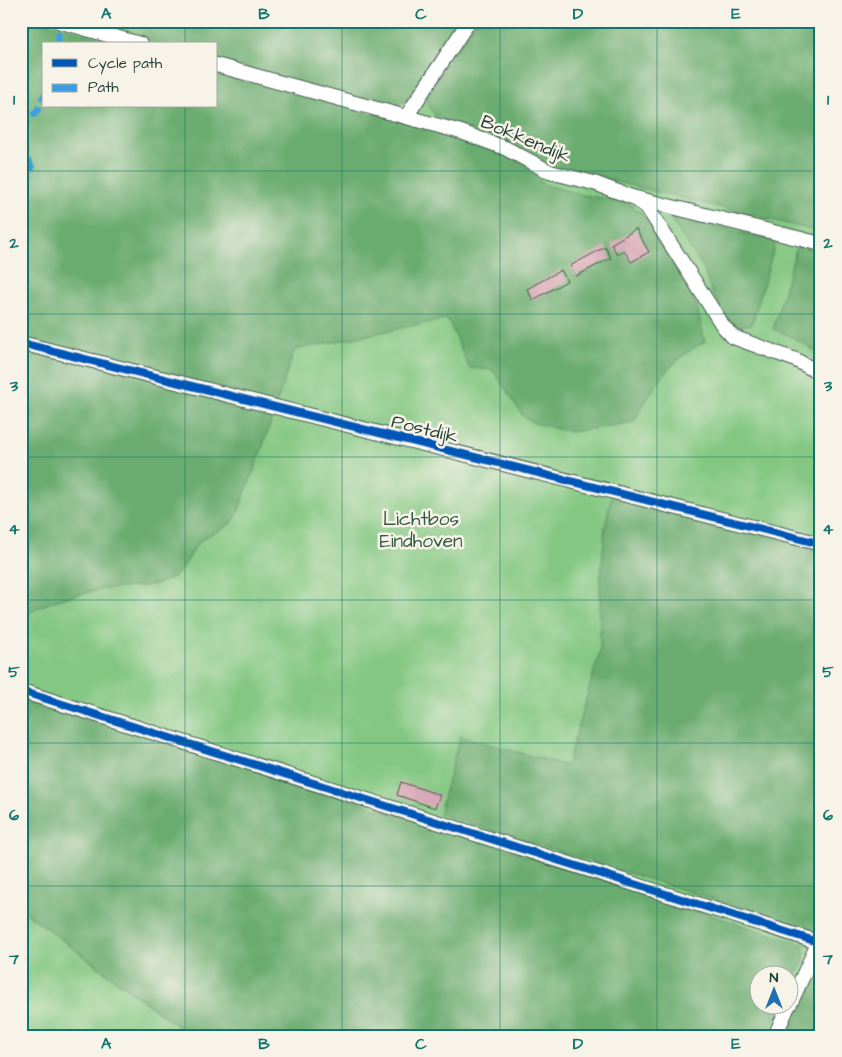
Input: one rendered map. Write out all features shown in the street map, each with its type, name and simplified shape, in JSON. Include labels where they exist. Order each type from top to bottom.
[{"type":"street","points":[[58,21],[133,42]]},
{"type":"street","points":[[406,117],[468,21]]},
{"type":"street","name":"Bokkendijk","points":[[218,66],[461,132],[506,148],[550,172],[594,183],[632,197],[821,244]]},
{"type":"street","points":[[632,197],[647,207],[723,326],[733,337],[796,360],[821,374]]},
{"type":"street","name":"Postdijk","points":[[21,343],[821,544]]},
{"type":"street","points":[[21,691],[820,940],[800,981]]},
{"type":"street","points":[[775,1036],[785,1014]]},
{"type":"green space","points":[[21,21],[39,21],[113,42],[42,42],[42,108],[218,108],[218,71],[460,137],[504,153],[533,169],[542,184],[583,195],[627,202],[644,215],[692,287],[705,342],[682,357],[663,376],[634,422],[571,432],[533,423],[523,416],[493,370],[469,368],[449,321],[446,319],[294,350],[261,452],[236,517],[228,526],[203,538],[177,574],[160,583],[100,590],[69,597],[49,603],[21,618]]},
{"type":"green space","name":"Lichtbos Eindhoven","points":[[47,21],[68,21],[143,42],[42,42],[42,108],[218,108],[218,106],[403,114],[462,21],[821,21],[821,1036],[461,1036],[21,801],[21,100]]},
{"type":"green space","points":[[76,21],[463,21],[414,99],[398,107],[385,107],[218,61],[218,42],[150,42]]},
{"type":"green space","points":[[477,21],[821,21],[821,232],[548,165],[510,143],[456,125],[435,115],[429,106],[427,93]]},
{"type":"green space","points":[[671,215],[776,241],[752,324],[733,327],[712,293],[703,267],[672,221]]},
{"type":"green space","points":[[797,246],[821,252],[821,358],[805,344],[773,329]]},
{"type":"green space","points":[[612,493],[821,550],[821,921],[816,931],[439,814],[460,736],[564,765],[568,761],[600,651],[600,586],[605,527]]},
{"type":"green space","points":[[21,694],[804,945],[804,960],[800,968],[800,964],[750,964],[750,1014],[776,1014],[765,1036],[191,1036],[21,909]]},
{"type":"green space","points":[[21,909],[189,1035],[191,1036],[21,1036]]},
{"type":"green space","points":[[821,969],[821,1036],[787,1036],[798,1014],[800,1014],[800,1010]]},
{"type":"building","points":[[636,229],[649,252],[631,262],[624,250],[617,254],[611,244]]},
{"type":"building","points":[[605,247],[611,258],[576,276],[570,266]]},
{"type":"building","points":[[561,270],[567,281],[533,300],[527,289]]},
{"type":"building","points":[[401,782],[440,795],[435,808],[397,795]]},
{"type":"marked path","points":[[58,42],[59,21]]},
{"type":"marked path","points":[[21,130],[37,111],[42,100]]},
{"type":"marked path","points":[[21,143],[32,168],[25,187],[21,214]]},
{"type":"cycle path","points":[[21,343],[821,544]]},
{"type":"cycle path","points":[[21,691],[821,943]]}]
